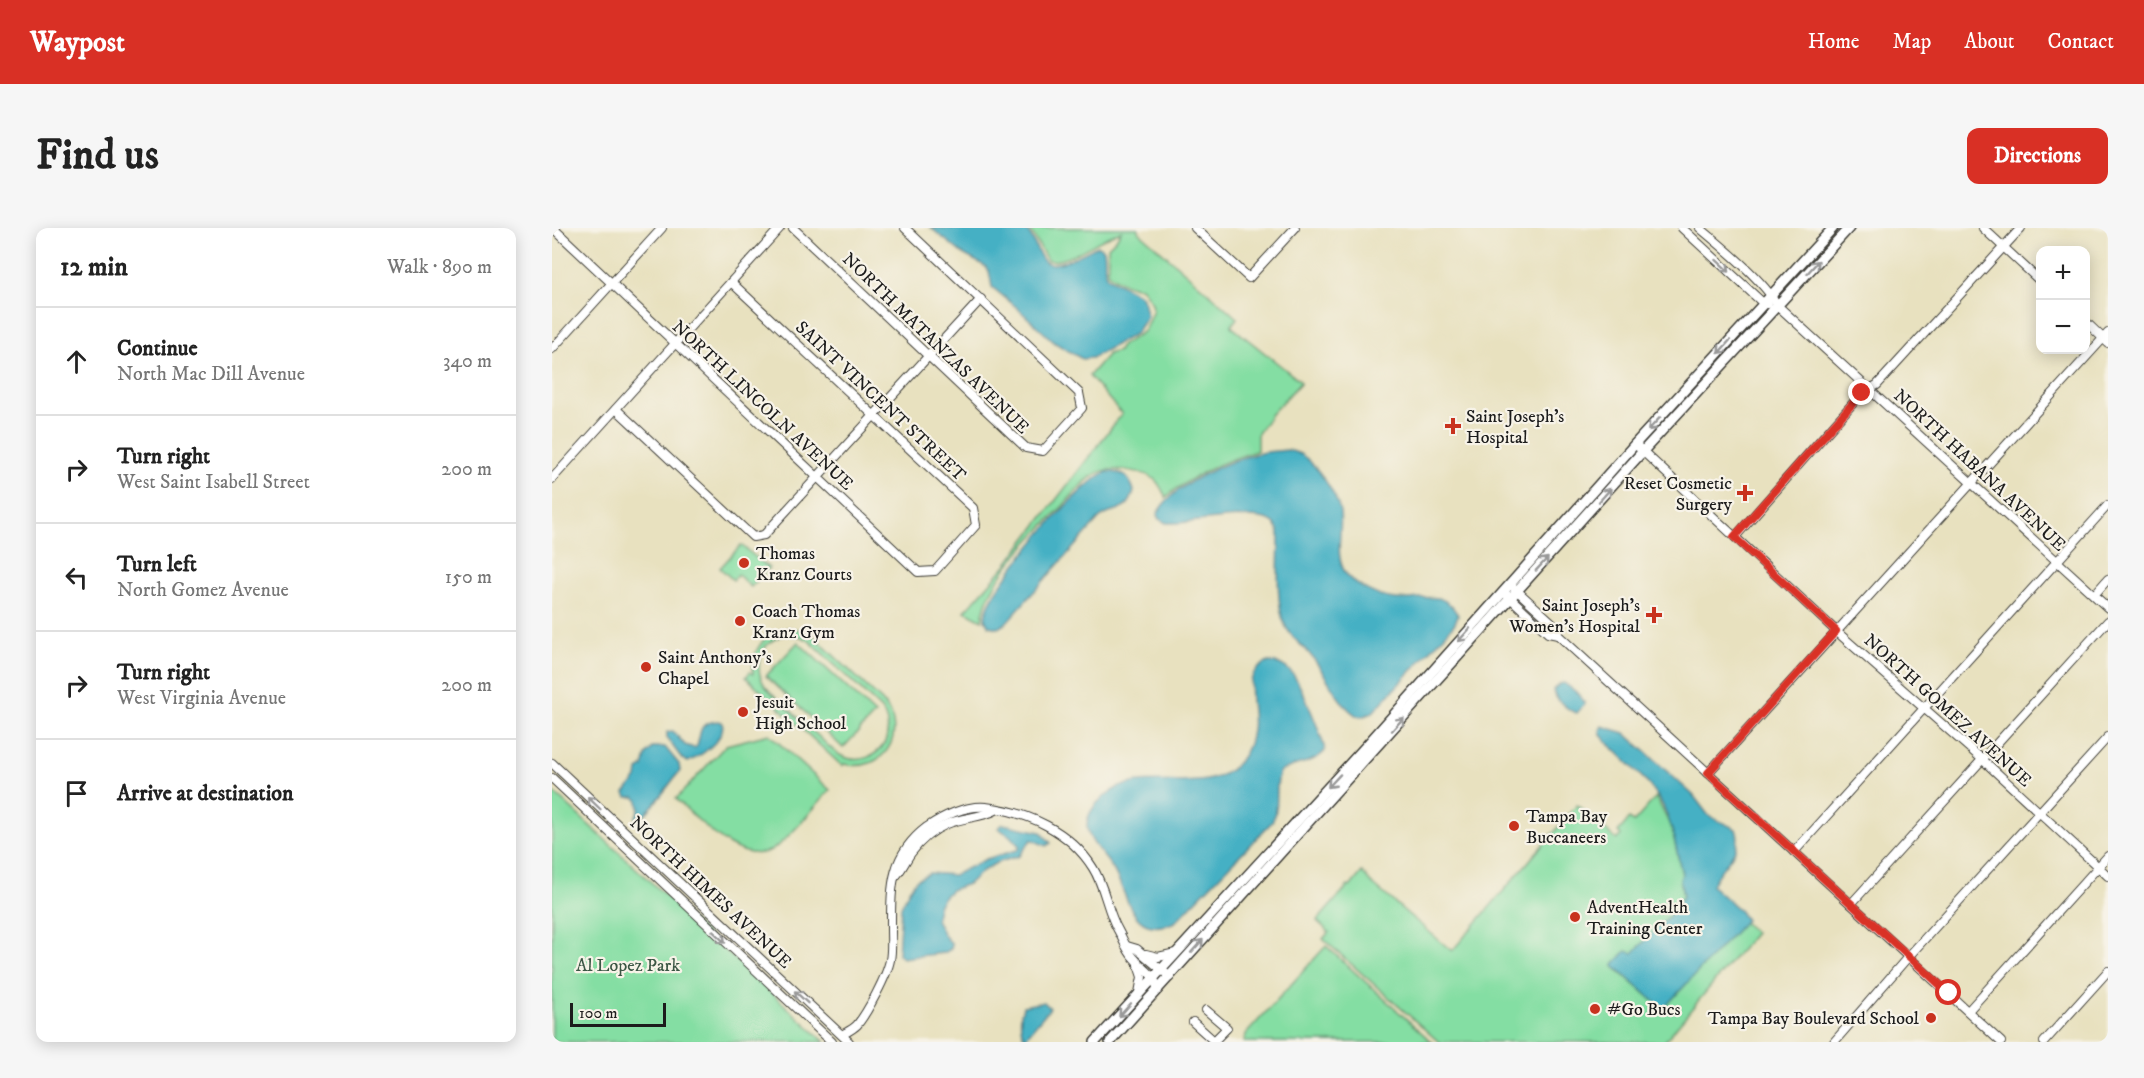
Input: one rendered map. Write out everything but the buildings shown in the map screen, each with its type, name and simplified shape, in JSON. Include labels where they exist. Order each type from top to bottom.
[{"type":"main road","points":[[1095,1042],[1366,746],[1635,444],[1833,228]]},
{"type":"main road","points":[[1110,1042],[1643,452],[1849,228]]},
{"type":"street","name":"NORTH LINCOLN AVENUE","points":[[553,228],[918,572],[935,572],[954,549]]},
{"type":"street","points":[[552,349],[662,228]]},
{"type":"street","points":[[552,479],[780,228]]},
{"type":"street","name":"NORTH MATANZAS AVENUE","points":[[793,228],[1026,448],[1043,451],[1082,408],[1079,393],[981,299]]},
{"type":"street","points":[[616,409],[753,537],[764,535],[981,299],[905,228]]},
{"type":"street","points":[[1195,228],[1249,278],[1295,228]]},
{"type":"street","points":[[1682,228],[1764,303],[1778,306]]},
{"type":"street","name":"NORTH HABANA AVENUE","points":[[1700,228],[1772,295],[1778,306],[2108,608]]},
{"type":"street","points":[[1983,228],[2036,277]]},
{"type":"street","points":[[1734,537],[1862,393],[1877,385],[2021,228]]},
{"type":"street","name":"SAINT VINCENT STREET","points":[[731,282],[973,508],[976,525],[954,549]]},
{"type":"street","points":[[1708,773],[2106,338],[2090,326]]},
{"type":"street","name":"NORTH GOMEZ AVENUE","points":[[1635,444],[1836,631],[1983,760],[2108,876]]},
{"type":"street","points":[[1794,852],[2108,505]]},
{"type":"street","points":[[2094,595],[2108,579]]},
{"type":"street","points":[[1510,584],[1514,595],[1548,633],[1558,635],[2001,1042]]},
{"type":"street","points":[[1503,591],[1514,595]]},
{"type":"street","points":[[1851,904],[2108,621]]},
{"type":"street","points":[[1834,1042],[2108,736]]},
{"type":"street","name":"NORTH HIMES AVENUE","points":[[552,763],[849,1042]]},
{"type":"street","name":"NORTH HIMES AVENUE","points":[[552,778],[832,1042]]},
{"type":"street","points":[[842,1035],[856,1025],[883,981],[890,961],[895,868],[906,849],[921,832],[933,823],[970,808],[987,807],[1021,815],[1045,824],[1065,836],[1077,847],[1098,876],[1115,924],[1142,976],[1139,993]]},
{"type":"street","points":[[627,850],[635,840]]},
{"type":"street","points":[[1968,1011],[2108,856]]},
{"type":"street","points":[[687,907],[695,898]]},
{"type":"street","points":[[1127,946],[1158,957],[1176,953]]},
{"type":"street","points":[[1140,951],[1157,974],[1158,990]]},
{"type":"street","points":[[752,967],[759,958]]},
{"type":"street","points":[[1134,958],[1157,974],[1170,976]]},
{"type":"street","points":[[2044,1042],[2108,971]]},
{"type":"street","points":[[1193,1022],[1214,1041],[1227,1028],[1206,1010]]},
{"type":"green space","points":[[1029,228],[1138,228],[1138,231],[1237,318],[1231,326],[1301,382],[1271,414],[1257,435],[1257,451],[1209,469],[1166,497],[1156,481],[1144,474],[1127,470],[1109,470],[1091,477],[1078,488],[1014,558],[993,589],[982,620],[965,611],[1006,565],[1122,414],[1089,376],[1108,354],[1118,351],[1121,346],[1144,331],[1153,309],[1152,303],[1141,287],[1124,283],[1108,273],[1108,247],[1121,231],[1073,255],[1055,261],[1047,260]]},
{"type":"green space","name":"Thomas Kranz Courts","points":[[741,545],[769,568],[751,587],[738,575],[733,580],[720,568]]},
{"type":"green space","points":[[789,628],[812,635],[882,701],[894,725],[893,737],[881,757],[871,763],[842,766],[746,677],[750,672],[753,674],[754,657],[761,643],[780,630]],"holes":[[[784,635],[799,636],[808,640],[881,709],[887,721],[886,739],[881,749],[867,758],[850,759],[836,753],[765,686],[759,670],[759,662],[764,649],[776,638]]]},
{"type":"green space","points":[[798,642],[875,714],[843,748],[766,676]]},
{"type":"green space","points":[[769,734],[830,790],[797,828],[776,847],[763,853],[750,853],[722,840],[676,799],[726,745]]},
{"type":"green space","name":"Al Lopez Park","points":[[552,791],[825,1042],[552,1042]]},
{"type":"green space","name":"AdventHealth Training Center","points":[[1656,797],[1672,829],[1682,874],[1680,880],[1683,896],[1672,913],[1633,954],[1626,951],[1613,966],[1663,1009],[1744,922],[1755,933],[1664,1042],[1439,1042],[1323,939],[1329,932],[1317,921],[1362,872],[1370,882],[1452,951],[1577,805],[1617,840],[1621,835],[1618,832],[1629,819],[1634,822]]},
{"type":"green space","points":[[1326,946],[1432,1042],[1244,1042],[1246,1034]]},
{"type":"water","points":[[931,228],[1025,228],[1044,261],[1055,264],[1098,246],[1104,250],[1107,277],[1140,295],[1147,316],[1135,334],[1092,358],[1082,359],[1055,343],[992,287],[989,271],[985,266],[963,254]]},
{"type":"water","points":[[1289,450],[1302,455],[1314,465],[1335,498],[1341,520],[1340,561],[1351,579],[1383,597],[1438,598],[1452,606],[1458,615],[1455,623],[1444,636],[1372,713],[1361,717],[1343,704],[1318,664],[1285,625],[1280,606],[1279,533],[1275,524],[1267,519],[1255,517],[1166,523],[1157,515],[1174,494],[1218,467],[1264,452]]},
{"type":"water","points":[[1107,472],[1121,474],[1130,482],[1134,491],[1128,504],[1099,519],[1005,624],[998,628],[989,626],[985,620],[988,607],[1024,554],[1078,494]]},
{"type":"water","points":[[1269,662],[1284,666],[1295,677],[1311,710],[1325,751],[1309,761],[1280,772],[1276,810],[1272,822],[1175,922],[1149,926],[1140,921],[1134,913],[1113,869],[1090,838],[1087,822],[1090,813],[1105,796],[1121,786],[1156,781],[1194,782],[1211,779],[1227,772],[1241,759],[1251,734],[1253,721],[1250,691],[1254,673]]},
{"type":"water","points":[[1564,683],[1579,694],[1585,704],[1577,713],[1562,704],[1554,693],[1553,690],[1559,684]]},
{"type":"water","points":[[718,721],[722,722],[723,728],[717,740],[706,751],[688,762],[682,759],[667,738],[667,732],[673,731],[685,745],[694,748],[697,746],[703,726]]},
{"type":"water","points":[[1602,726],[1625,733],[1693,795],[1709,816],[1736,829],[1738,838],[1734,852],[1712,886],[1739,910],[1746,920],[1663,1009],[1613,965],[1626,951],[1633,953],[1672,913],[1683,896],[1680,880],[1682,874],[1671,828],[1661,802],[1640,775],[1601,735]]},
{"type":"water","points":[[653,747],[665,747],[679,764],[680,771],[655,804],[638,821],[635,819],[639,809],[638,800],[635,797],[627,797],[625,793],[637,778],[638,770],[643,767],[646,755]]},
{"type":"water","points":[[1003,824],[1041,832],[1051,843],[1046,846],[1031,840],[1019,856],[996,863],[981,872],[968,884],[951,890],[938,906],[936,919],[952,945],[951,949],[944,953],[902,958],[898,954],[901,907],[916,880],[929,873],[954,875],[986,859],[1017,850],[1020,847],[998,828]]},
{"type":"water","points":[[1044,1002],[1050,1008],[1025,1038],[1021,1022],[1023,1006]]},
{"type":"place","name":"Saint Joseph's Hospital","points":[[1453,426]]},
{"type":"place","name":"Reset Cosmetic Surgery","points":[[1745,493]]},
{"type":"place","name":"Thomas Kranz Courts","points":[[744,563]]},
{"type":"place","name":"Saint Joseph's Women's Hospital","points":[[1654,615]]},
{"type":"place","name":"Coach Thomas Kranz Gym","points":[[740,621]]},
{"type":"place","name":"Saint Anthony's Chapel","points":[[646,667]]},
{"type":"place","name":"Jesuit High School","points":[[743,712]]},
{"type":"place","name":"Tampa Bay Buccaneers","points":[[1514,826]]},
{"type":"place","name":"AdventHealth Training Center","points":[[1575,917]]},
{"type":"place","name":"#Go Bucs","points":[[1595,1009]]},
{"type":"place","name":"Tampa Bay Boulevard School","points":[[1931,1018]]},
{"type":"route","points":[[1862,393],[1734,537],[1836,631],[1708,773],[1949,993]]}]
